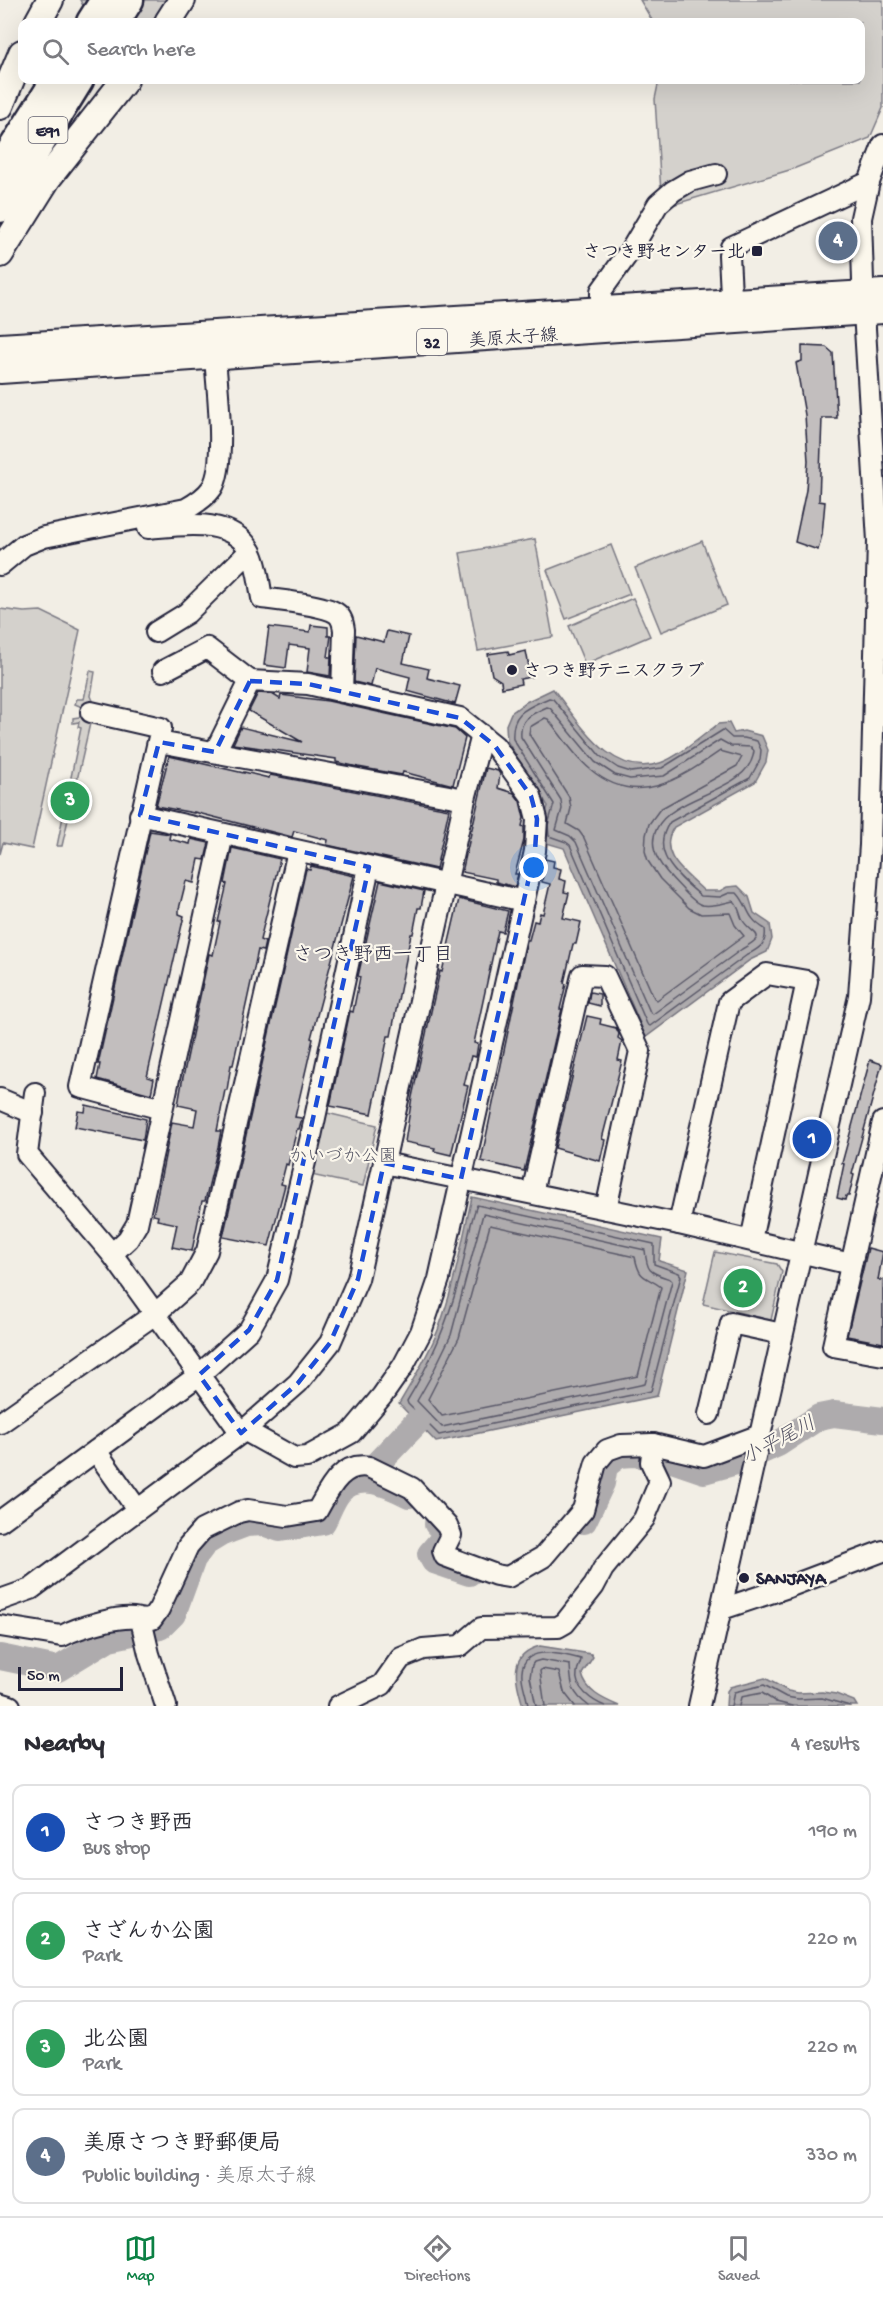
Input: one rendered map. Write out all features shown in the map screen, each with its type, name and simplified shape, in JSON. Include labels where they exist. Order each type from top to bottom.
[{"type":"highway","points":[[94,18],[105,0]]},
{"type":"highway","points":[[118,18],[129,0]]},
{"type":"highway","name":"E91","points":[[0,208],[8,175],[54,84]]},
{"type":"highway","name":"E91","points":[[8,175],[77,84]]},
{"type":"main road","points":[[40,18],[50,0]]},
{"type":"main road","points":[[171,18],[182,0]]},
{"type":"main road","points":[[0,106],[18,63]]},
{"type":"main road","points":[[0,254],[47,179],[122,84]]},
{"type":"main road","name":"美原太子線","points":[[0,370],[215,357],[873,302]]},
{"type":"main road","name":"美原太子線","points":[[0,347],[602,311],[732,312]]},
{"type":"street","points":[[699,1706],[859,996],[876,845],[878,541],[873,302],[861,218],[869,182],[883,145]]},
{"type":"street","points":[[602,311],[601,291],[632,248],[658,204],[673,191],[690,181],[716,174]]},
{"type":"street","points":[[732,312],[729,255],[731,247],[869,182]]},
{"type":"street","points":[[0,565],[24,545],[44,537],[186,509],[198,502],[212,488],[218,471],[220,450],[215,357]]},
{"type":"street","points":[[121,523],[140,529],[180,525],[222,528],[241,537],[250,551],[262,598],[326,609],[337,614],[343,621],[342,692]]},
{"type":"street","points":[[156,632],[187,613],[250,551]]},
{"type":"street","points":[[35,1093],[27,1154],[112,1254],[243,1432],[294,1458],[307,1457],[351,1433],[382,1396],[403,1366],[421,1332],[439,1279],[535,851],[537,819],[531,796],[495,746],[460,718],[308,684],[250,681],[207,648],[164,671]]},
{"type":"street","points":[[215,752],[250,681]]},
{"type":"street","points":[[91,712],[161,728],[80,1087],[162,1109]]},
{"type":"street","points":[[0,1600],[31,1589],[243,1432],[298,1383],[330,1342],[358,1279],[465,800],[482,735]]},
{"type":"street","points":[[159,742],[465,800]]},
{"type":"street","points":[[140,815],[524,902]]},
{"type":"street","points":[[112,1254],[128,1239],[137,1224],[223,834]]},
{"type":"street","points":[[0,1424],[155,1314],[190,1283],[207,1251],[298,851]]},
{"type":"street","points":[[0,1521],[199,1375],[249,1329],[277,1280],[310,1141],[369,867]]},
{"type":"street","points":[[679,1224],[729,1002],[767,974],[807,981],[751,1240]]},
{"type":"street","points":[[532,1194],[582,975],[606,976],[640,1051],[606,1209]]},
{"type":"street","points":[[0,1099],[33,1113]]},
{"type":"street","points":[[883,1122],[834,1346],[883,1355]]},
{"type":"street","points":[[384,1163],[679,1224],[851,1264]]},
{"type":"street","points":[[709,1414],[731,1323],[783,1334]]},
{"type":"street","points":[[143,1628],[159,1609],[185,1551],[202,1530],[248,1510],[287,1516],[316,1511],[328,1488],[337,1478],[352,1468],[363,1466],[412,1488],[447,1526],[451,1535],[442,1551],[445,1556],[496,1575],[508,1576],[543,1557],[583,1510],[596,1463],[607,1450],[621,1445],[652,1453],[704,1456],[759,1440]]},
{"type":"street","points":[[96,1451],[137,1509]]},
{"type":"street","points":[[338,1706],[382,1685],[401,1658],[412,1652],[460,1646],[481,1628],[558,1628],[565,1623],[594,1586],[603,1569],[644,1519],[660,1481],[652,1453]]},
{"type":"street","points":[[722,1609],[883,1551]]},
{"type":"street","points":[[0,1626],[62,1636],[71,1631],[126,1617],[143,1628],[166,1706]]},
{"type":"street","points":[[0,1703],[10,1706]]},
{"type":"highlighted area","points":[[250,681],[308,684],[460,718],[495,746],[531,796],[537,819],[535,851],[461,1179],[384,1163],[358,1279],[330,1343],[298,1383],[241,1433],[199,1375],[249,1330],[277,1280],[369,867],[140,815],[159,742],[215,752]]},
{"type":"green space","points":[[80,0],[179,0],[163,18],[90,18]]},
{"type":"green space","points":[[640,0],[883,0],[883,108],[870,138],[793,169],[662,208],[655,99],[658,84],[865,84],[865,18],[651,18]]},
{"type":"green space","points":[[535,539],[553,637],[478,651],[460,553]]},
{"type":"green space","points":[[702,541],[727,605],[661,632],[635,568]]},
{"type":"green space","points":[[611,545],[630,594],[566,619],[547,570]]},
{"type":"green space","points":[[633,598],[650,636],[585,664],[569,626]]},
{"type":"green space","points":[[0,609],[24,612],[41,611],[80,630],[32,849],[3,843],[0,854]]},
{"type":"green space","points":[[90,671],[95,672],[91,696],[94,703],[91,719],[62,846],[57,846],[81,728],[78,727],[79,722],[73,723],[73,718],[79,717],[83,712],[82,707],[75,704],[77,699],[84,699]]},
{"type":"green space","name":"かいづか公園","points":[[327,1113],[377,1125],[363,1186],[311,1175]]},
{"type":"green space","points":[[715,1252],[777,1264],[782,1272],[771,1320],[703,1304]]},
{"type":"water","points":[[553,689],[585,731],[611,755],[626,763],[642,766],[660,763],[682,751],[718,724],[729,723],[734,733],[744,731],[762,736],[768,750],[766,762],[755,782],[674,827],[669,837],[671,854],[676,862],[704,891],[720,891],[727,887],[738,886],[749,897],[754,913],[770,924],[772,939],[767,952],[750,960],[646,1037],[564,848],[543,842],[542,825],[548,806],[507,741],[506,725],[511,713],[526,702]]},
{"type":"water","points":[[472,1197],[662,1239],[659,1261],[688,1270],[657,1396],[436,1442],[399,1404],[430,1349],[444,1314]]},
{"type":"water","points":[[540,1646],[591,1654],[593,1657],[582,1674],[587,1686],[607,1701],[619,1706],[523,1706],[516,1670],[518,1662],[522,1655]]},
{"type":"water","points":[[765,1678],[788,1691],[836,1694],[854,1701],[857,1706],[726,1706],[727,1691],[730,1687]]},
{"type":"building","points":[[802,346],[826,347],[833,353],[837,418],[822,418],[819,501],[825,502],[818,550],[795,542],[806,490],[808,461],[805,415],[796,363],[802,361]]},
{"type":"building","points":[[311,625],[328,627],[328,636],[331,636],[328,657],[331,657],[330,676],[307,672],[310,648],[289,645],[286,668],[264,665],[269,627],[310,632]]},
{"type":"building","points":[[387,631],[409,636],[403,663],[429,669],[427,678],[460,686],[455,704],[407,691],[410,677],[375,668],[371,686],[354,682],[356,635],[384,642]]},
{"type":"building","points":[[508,651],[509,655],[526,651],[531,677],[520,679],[521,684],[502,688],[501,681],[492,675],[488,654]]},
{"type":"building","points":[[258,693],[272,694],[280,699],[281,695],[328,701],[455,729],[465,738],[453,785],[403,772],[402,775],[358,767],[336,762],[336,759],[233,744],[241,727],[302,742],[249,711]]},
{"type":"building","points":[[169,756],[269,778],[270,775],[449,809],[436,869],[327,845],[328,840],[294,831],[292,837],[194,812],[156,806]]},
{"type":"building","points":[[486,768],[498,771],[500,774],[498,788],[514,793],[520,801],[524,818],[522,826],[524,827],[524,840],[515,874],[518,874],[515,887],[496,882],[496,879],[462,872]]},
{"type":"building","points":[[150,831],[170,834],[169,839],[190,844],[191,839],[209,843],[205,860],[199,859],[194,883],[186,881],[179,909],[179,914],[184,916],[147,1077],[154,1079],[151,1094],[97,1079],[100,1064],[98,1064]]},
{"type":"building","points":[[232,848],[280,859],[260,940],[265,942],[263,951],[258,950],[233,1065],[231,1065],[227,1090],[225,1090],[217,1131],[221,1131],[218,1147],[205,1201],[202,1201],[192,1251],[172,1247],[177,1224],[157,1220],[158,1216],[153,1215],[172,1122],[194,1126],[197,1109],[178,1105],[209,954],[213,955],[220,922],[218,922]]},
{"type":"building","points":[[545,859],[554,861],[553,867],[561,869],[559,879],[566,881],[564,892],[569,893],[563,918],[581,922],[576,944],[573,944],[564,983],[566,984],[560,1009],[562,1009],[524,1171],[481,1161],[527,940],[529,940],[534,921],[538,922],[540,913],[543,914],[550,884],[542,882]]},
{"type":"building","points":[[311,866],[354,876],[311,1038],[313,1039],[295,1117],[302,1118],[288,1165],[286,1164],[281,1184],[285,1185],[269,1246],[223,1237],[306,869],[310,870]]},
{"type":"building","points":[[380,881],[424,891],[421,908],[418,908],[413,934],[411,934],[391,1036],[388,1036],[372,1114],[330,1106],[350,1011],[353,1012],[360,977],[358,976]]},
{"type":"building","points":[[459,899],[508,911],[503,932],[498,931],[474,1043],[478,1044],[476,1057],[471,1056],[464,1085],[468,1086],[451,1155],[434,1151],[435,1148],[405,1142],[412,1097],[440,971],[442,972]]},
{"type":"building","points":[[590,992],[600,994],[600,1006],[588,1003]]},
{"type":"building","points":[[587,1016],[601,1019],[600,1024],[616,1028],[618,1038],[622,1041],[618,1060],[622,1061],[602,1139],[605,1140],[600,1161],[555,1148]]},
{"type":"building","points":[[870,1060],[882,1064],[852,1174],[854,1175],[849,1196],[846,1196],[845,1200],[837,1198],[844,1164],[842,1163]]},
{"type":"building","points":[[86,1105],[146,1119],[143,1140],[75,1127],[78,1111],[85,1112]]},
{"type":"building","points":[[868,1248],[883,1252],[878,1280],[883,1280],[883,1343],[847,1336]]},
{"type":"waterway","name":"小平尾川","points":[[584,1521],[602,1483],[605,1466],[619,1455],[634,1454],[666,1458],[704,1471],[740,1461],[778,1444],[819,1417],[834,1414],[883,1420]]},
{"type":"waterway","points":[[366,1479],[375,1466],[417,1422]]},
{"type":"waterway","name":"小平尾川","points":[[0,1657],[58,1669],[109,1638],[160,1627],[173,1614],[193,1559],[204,1544],[222,1533],[246,1524],[263,1523],[280,1529],[323,1522],[339,1492],[347,1485],[364,1480],[383,1483],[409,1495]]},
{"type":"waterway","name":"小平尾川","points":[[437,1524],[445,1532],[442,1540],[430,1554],[434,1561],[469,1573]]},
{"type":"place","name":"美原さつき野郵便局","points":[[838,241]]},
{"type":"place","name":"さつき野センター北","points":[[757,251]]},
{"type":"place","name":"さつき野テニスクラブ","points":[[512,670]]},
{"type":"place","name":"北公園","points":[[70,801]]},
{"type":"place","name":"さつき野西","points":[[812,1139]]},
{"type":"place","name":"さざんか公園","points":[[743,1288]]},
{"type":"place","name":"SANJAYA","points":[[744,1578]]},
{"type":"district","name":"さつき野西一丁目","points":[[373,953]]}]
